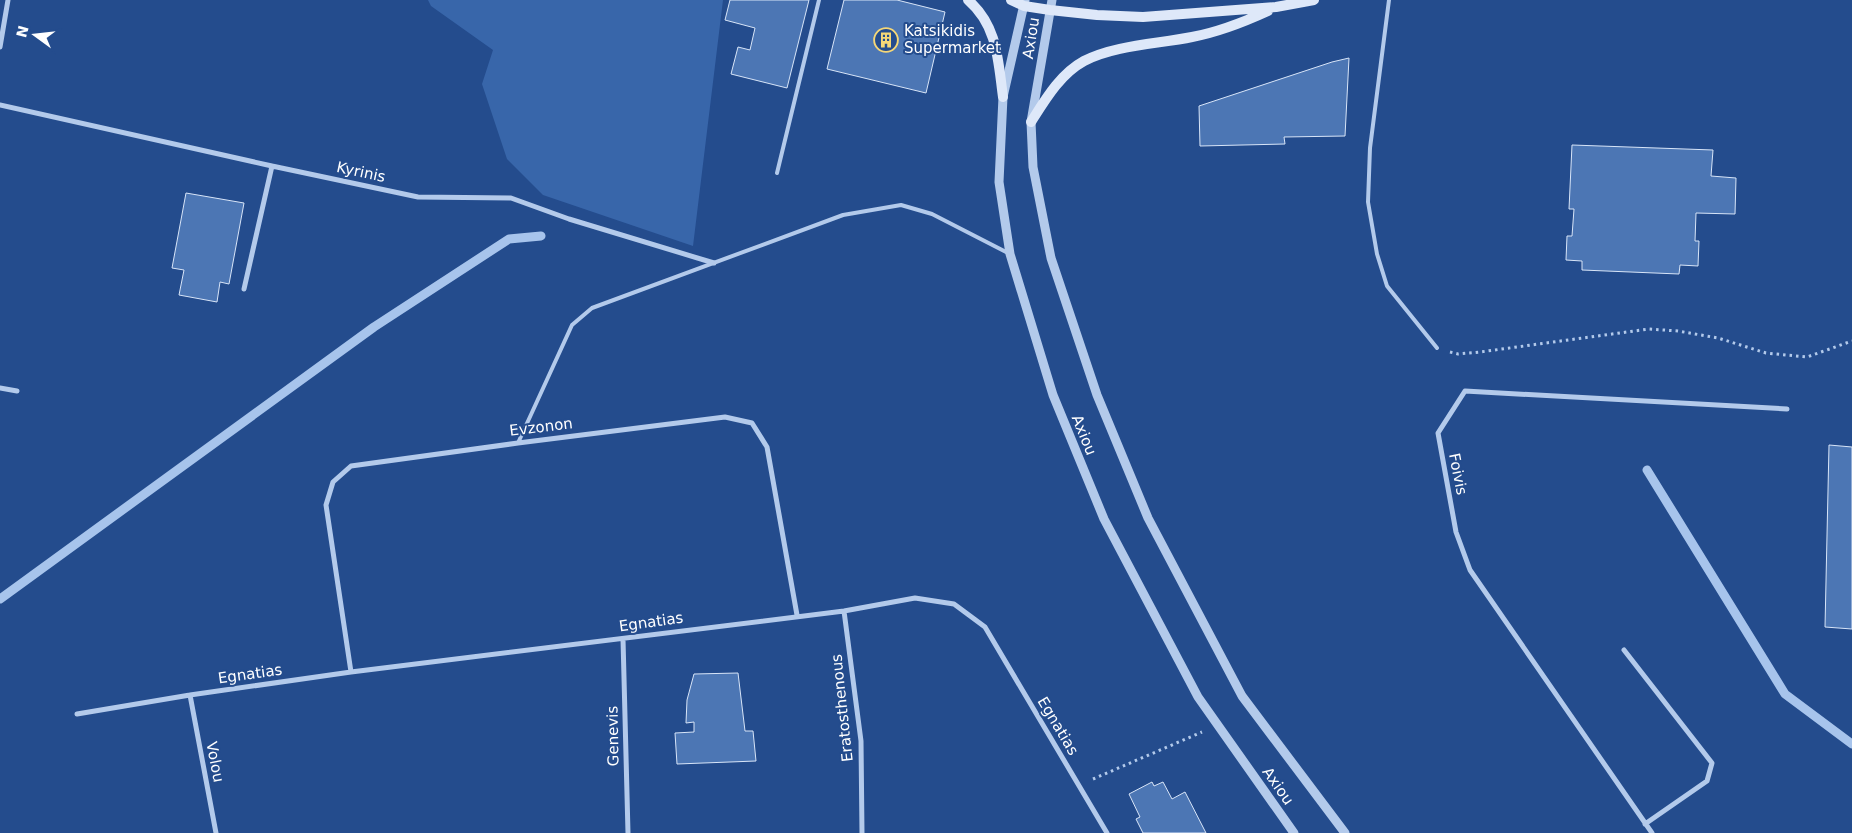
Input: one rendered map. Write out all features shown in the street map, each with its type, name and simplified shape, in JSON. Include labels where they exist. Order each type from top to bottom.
[{"type":"main road","points":[[968,0],[976,6],[988,22],[995,43],[1003,97]]},
{"type":"main road","points":[[1011,0],[1051,5],[1097,15],[1143,17],[1276,7],[1308,0]]},
{"type":"main road","points":[[1031,122],[1048,96],[1063,78],[1084,62],[1109,52],[1202,35],[1237,25],[1276,7]]},
{"type":"street","points":[[0,47],[8,0]]},
{"type":"street","name":"Axiou","points":[[1025,3],[1003,97],[999,182],[1010,254],[1053,395],[1104,519],[1198,696],[1294,833]]},
{"type":"street","name":"Axiou","points":[[1051,5],[1031,122],[1033,167],[1051,258],[1097,394],[1148,518],[1242,696],[1345,833]]},
{"type":"street","name":"Kyrinis","points":[[0,105],[418,197],[511,198],[569,219],[714,263]]},
{"type":"street","points":[[244,289],[272,166]]},
{"type":"street","points":[[0,388],[17,390]]},
{"type":"street","name":"Foivis","points":[[1652,833],[1470,570],[1456,532],[1438,433],[1465,391],[1787,409]]},
{"type":"street","name":"Evzonon","points":[[351,672],[326,505],[333,482],[351,466],[724,417],[752,423],[767,447],[798,616]]},
{"type":"street","name":"Egnatias","points":[[77,714],[190,695],[351,672],[623,639],[844,610],[915,598],[954,604],[985,627],[1107,833]]},
{"type":"street","name":"Eratosthenous","points":[[844,610],[861,741],[862,833]]},
{"type":"street","name":"Genevis","points":[[623,639],[628,833]]},
{"type":"street","points":[[1624,650],[1712,763],[1708,781],[1645,824]]},
{"type":"street","name":"Volou","points":[[190,695],[216,833]]},
{"type":"lane","points":[[777,173],[819,0]]},
{"type":"lane","points":[[1390,0],[1370,148],[1368,202],[1377,254],[1387,286],[1436,348]]},
{"type":"lane","points":[[518,443],[572,325],[592,308],[842,215],[901,204],[932,214],[1010,254]]},
{"type":"path","points":[[1436,348],[1458,354],[1649,329],[1678,331],[1718,338],[1766,353],[1807,357],[1852,341]]},
{"type":"path","points":[[1079,785],[1218,725]]},
{"type":"shaded area","points":[[428,0],[723,0],[693,246],[543,195],[507,159],[482,84],[493,50],[431,6]]},
{"type":"building","points":[[730,0],[809,0],[787,88],[731,74],[738,47],[750,50],[755,28],[725,20]]},
{"type":"building","name":"Katsikidis Supermarket","points":[[844,0],[897,0],[945,12],[926,93],[827,69]]},
{"type":"building","points":[[1349,58],[1345,136],[1284,137],[1285,144],[1200,146],[1199,106]]},
{"type":"building","points":[[1572,145],[1713,150],[1711,176],[1736,178],[1735,214],[1696,213],[1695,241],[1699,241],[1698,266],[1680,265],[1679,274],[1582,270],[1582,261],[1566,260],[1567,236],[1572,236],[1574,209],[1569,209]]},
{"type":"building","points":[[186,193],[244,203],[229,284],[220,282],[217,302],[179,295],[184,270],[172,268]]},
{"type":"building","points":[[1829,445],[1852,447],[1852,629],[1825,627]]},
{"type":"building","points":[[738,673],[745,731],[753,731],[756,761],[677,764],[675,733],[694,732],[694,722],[686,723],[687,700],[694,674]]},
{"type":"building","points":[[1152,782],[1154,786],[1163,782],[1172,799],[1185,792],[1206,833],[1143,833],[1136,819],[1140,817],[1129,794]]},
{"type":"waterway","points":[[0,599],[374,327],[509,239],[541,236]]},
{"type":"waterway","points":[[1647,470],[1785,694],[1852,744]]},
{"type":"place","name":"Katsikidis Supermarket","points":[[886,40]]}]
